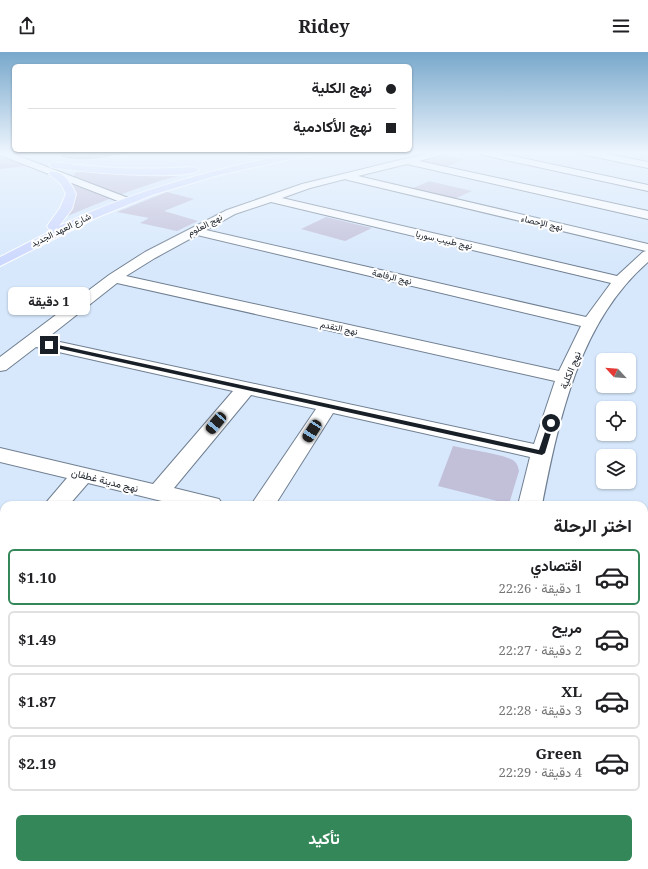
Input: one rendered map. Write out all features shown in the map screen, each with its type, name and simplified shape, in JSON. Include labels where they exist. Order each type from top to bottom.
[{"type":"main road","points":[[52,226],[66,208],[71,194],[69,190]]},
{"type":"main road","name":"شارع العهد الجديد","points":[[1,259],[26,238],[52,226],[147,190]]},
{"type":"main road","name":"شارع العهد الجديد","points":[[1,259],[127,197],[152,190]]},
{"type":"main road","points":[[13,242],[26,238]]},
{"type":"street","points":[[109,190],[127,197]]},
{"type":"street","name":"نهج العلوم","points":[[0,366],[114,278],[150,255],[231,212],[268,198],[295,190]]},
{"type":"street","name":"نهج الإحصاء","points":[[403,190],[648,248]]},
{"type":"street","points":[[537,190],[648,215]]},
{"type":"street","name":"نهج طبيب سوريا","points":[[268,198],[620,281]]},
{"type":"street","name":"نهج الرفاهة","points":[[195,231],[590,323]]},
{"type":"street","name":"نهج الكلية","points":[[531,501],[542,453],[565,378],[590,323],[620,281],[648,255]]},
{"type":"street","name":"نهج التقدم","points":[[114,278],[565,378]]},
{"type":"street","points":[[33,341],[542,453]]},
{"type":"street","points":[[158,493],[246,388]]},
{"type":"street","points":[[267,501],[328,406]]},
{"type":"street","name":"نهج مدينة غطفان","points":[[0,455],[193,501]]},
{"type":"street","points":[[60,501],[83,475]]},
{"type":"shaded area","points":[[73,190],[134,190],[63,218],[74,201]]},
{"type":"shaded area","points":[[410,190],[472,191],[452,200]]},
{"type":"shaded area","points":[[167,192],[194,199],[164,211],[198,221],[177,231],[140,223],[149,218],[117,212]]},
{"type":"shaded area","points":[[326,217],[372,228],[345,241],[301,229]]},
{"type":"shaded area","points":[[453,446],[500,455],[513,460],[518,466],[519,471],[510,501],[497,501],[438,486]]},
{"type":"route","points":[[49,345],[542,453],[551,423]]}]
